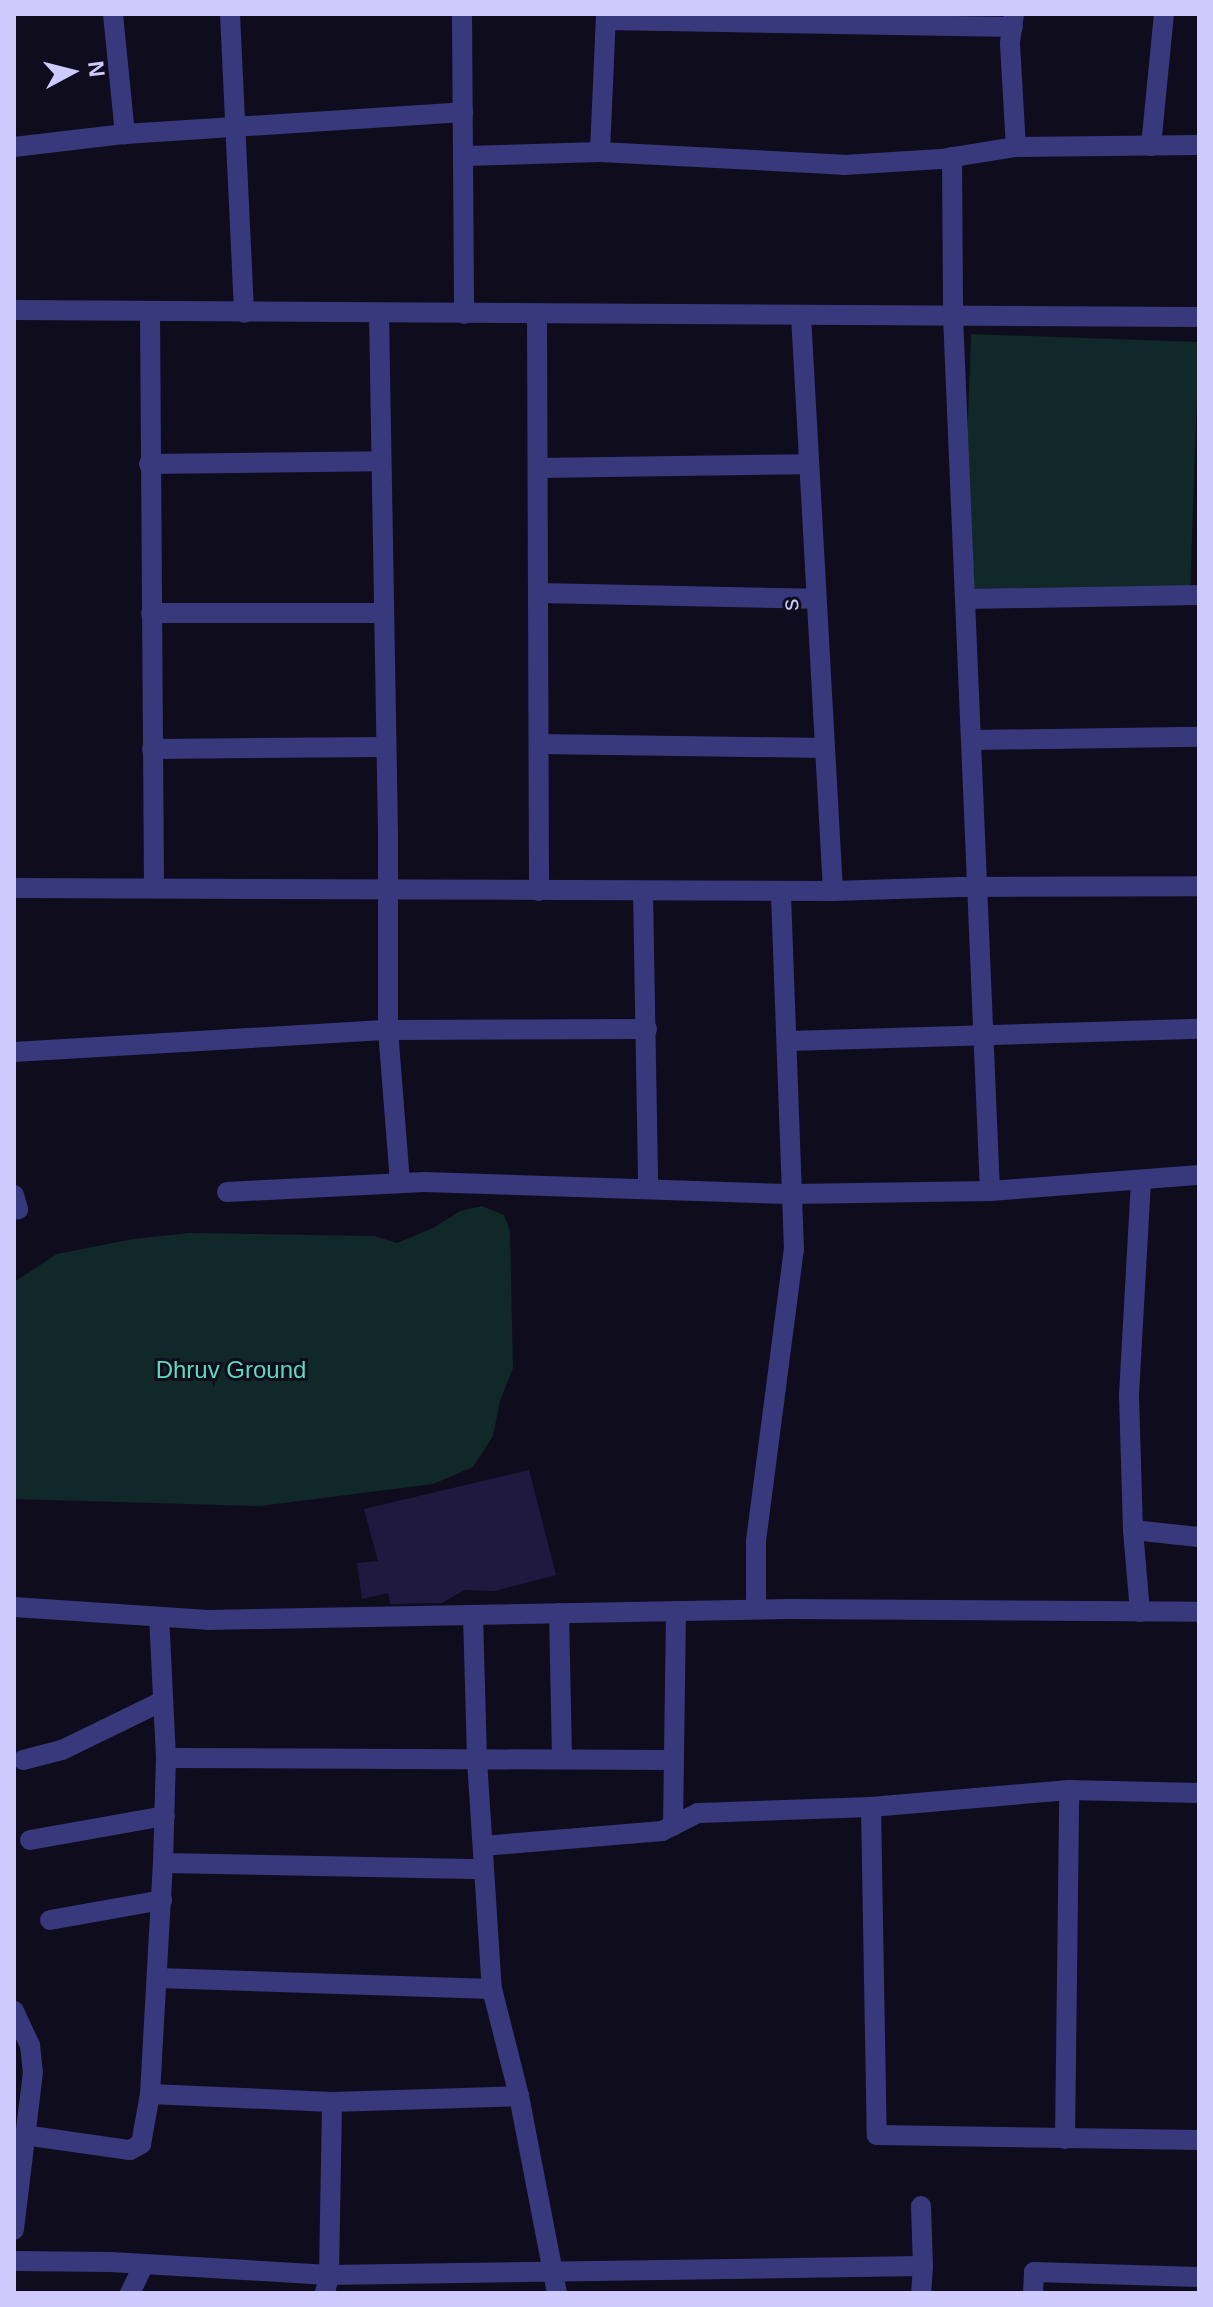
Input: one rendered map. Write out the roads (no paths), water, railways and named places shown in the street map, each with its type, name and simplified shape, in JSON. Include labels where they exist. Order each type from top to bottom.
[{"type":"street","points":[[113,14],[125,134]]},
{"type":"street","points":[[230,14],[244,313]]},
{"type":"street","points":[[462,14],[464,314]]},
{"type":"street","points":[[1151,146],[1164,14]]},
{"type":"street","points":[[600,152],[606,17],[1014,20],[1010,44],[1016,147]]},
{"type":"street","points":[[14,147],[125,134],[463,112]]},
{"type":"street","points":[[464,156],[600,152],[844,165],[952,157],[1016,147],[1199,145]]},
{"type":"street","points":[[952,157],[953,316],[973,740],[981,1035],[990,1191]]},
{"type":"street","points":[[14,310],[1199,317]]},
{"type":"street","points":[[150,312],[154,888]]},
{"type":"street","points":[[379,313],[388,1030],[400,1183]]},
{"type":"street","points":[[537,314],[539,891]]},
{"type":"street","name":"s","points":[[801,315],[833,891]]},
{"type":"street","points":[[149,464],[380,461]]},
{"type":"street","points":[[538,468],[809,464]]},
{"type":"street","points":[[538,593],[816,599]]},
{"type":"street","points":[[967,599],[1199,595]]},
{"type":"street","points":[[151,613],[382,613]]},
{"type":"street","points":[[973,740],[1199,737]]},
{"type":"street","points":[[539,744],[825,748]]},
{"type":"street","points":[[152,749],[385,747]]},
{"type":"street","points":[[14,888],[833,891],[1199,886]]},
{"type":"street","points":[[643,891],[648,1187]]},
{"type":"street","points":[[756,1609],[756,1541],[794,1250],[789,1041],[781,891]]},
{"type":"street","points":[[14,1052],[388,1030],[647,1029]]},
{"type":"street","points":[[789,1041],[1199,1029]]},
{"type":"street","points":[[227,1192],[400,1183],[648,1187],[793,1194],[990,1191],[1199,1175]]},
{"type":"street","points":[[1140,1612],[1133,1530],[1129,1395],[1141,1180]]},
{"type":"street","points":[[1133,1530],[1199,1537]]},
{"type":"street","points":[[14,1607],[208,1620],[756,1609],[1199,1612]]},
{"type":"street","points":[[673,1826],[676,1611]]},
{"type":"street","points":[[559,1613],[562,1759]]},
{"type":"street","points":[[473,1615],[477,1760],[492,1989],[519,2096],[557,2293]]},
{"type":"street","points":[[24,2135],[137,2149],[141,2144],[150,2094],[165,1816],[166,1758],[159,1617]]},
{"type":"street","points":[[23,1760],[62,1750],[163,1701]]},
{"type":"street","points":[[166,1758],[672,1760]]},
{"type":"street","points":[[483,1846],[662,1831],[698,1813],[871,1807],[1069,1790],[1199,1793]]},
{"type":"street","points":[[1065,2139],[1069,1790]]},
{"type":"street","points":[[871,1807],[877,2135],[1199,2140]]},
{"type":"street","points":[[30,1840],[165,1816]]},
{"type":"street","points":[[163,1863],[484,1869]]},
{"type":"street","points":[[50,1920],[162,1900]]},
{"type":"street","points":[[158,1978],[492,1989]]},
{"type":"street","points":[[14,2011],[30,2045],[23,2071],[24,2135],[14,2230]]},
{"type":"street","points":[[150,2094],[332,2102],[519,2096]]},
{"type":"street","points":[[327,2284],[332,2102]]},
{"type":"street","points":[[921,2206],[921,2293]]},
{"type":"street","points":[[14,2261],[144,2264],[327,2284],[554,2269],[923,2266]]},
{"type":"street","points":[[130,2293],[144,2264]]},
{"type":"street","points":[[1033,2293],[1034,2272],[1199,2277]]},
{"type":"park label","name":"Dhruv Ground","points":[[231,1370]]}]
